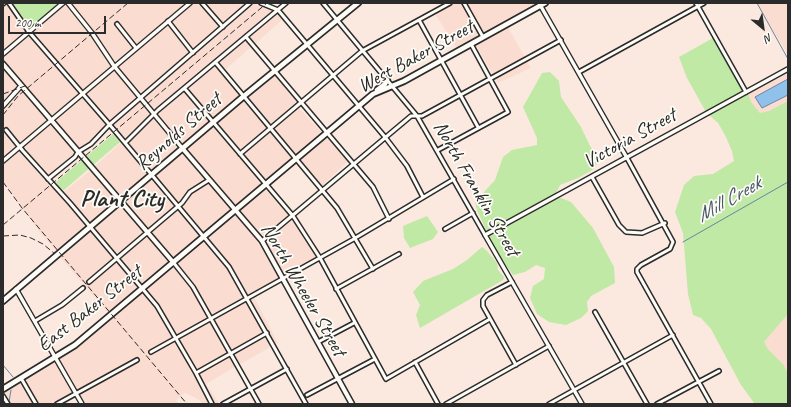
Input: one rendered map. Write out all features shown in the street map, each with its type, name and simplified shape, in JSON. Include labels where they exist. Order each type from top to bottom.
[{"type":"main road","name":"Reynolds Street","points":[[3,301],[244,96],[358,3]]},
{"type":"main road","name":"West Baker Street","points":[[204,236],[373,94],[471,44],[541,4]]},
{"type":"main road","points":[[3,64],[173,262]]},
{"type":"main road","points":[[373,94],[385,84],[386,80]]},
{"type":"main road","name":"North Wheeler Street","points":[[183,149],[262,241],[352,404]]},
{"type":"main road","name":"East Baker Street","points":[[3,389],[75,345],[204,236]]},
{"type":"street","points":[[9,3],[29,32],[179,206],[229,267],[306,404]]},
{"type":"street","points":[[3,54],[64,3]]},
{"type":"street","name":"North Wheeler Street","points":[[68,3],[92,33],[114,66],[183,149]]},
{"type":"street","points":[[3,161],[190,3]]},
{"type":"street","points":[[202,3],[223,27]]},
{"type":"street","points":[[48,179],[75,157],[78,152],[91,144],[109,125],[250,3]]},
{"type":"street","points":[[261,3],[278,10],[358,106],[386,137],[408,166],[424,197]]},
{"type":"street","points":[[124,143],[152,118],[154,114],[286,3]]},
{"type":"street","name":"North Franklin Street","points":[[323,3],[417,116],[438,150],[582,404]]},
{"type":"street","points":[[240,154],[362,51],[450,3]]},
{"type":"street","points":[[464,3],[483,37]]},
{"type":"street","points":[[579,72],[697,5],[704,3]]},
{"type":"street","points":[[541,4],[673,239],[673,244],[668,251],[644,263],[637,269],[711,404]]},
{"type":"street","points":[[697,5],[746,92]]},
{"type":"street","points":[[419,20],[478,128]]},
{"type":"street","points":[[168,21],[193,53]]},
{"type":"street","points":[[117,24],[136,48]]},
{"type":"street","points":[[246,37],[374,187],[389,219]]},
{"type":"street","points":[[262,241],[411,116],[422,116],[561,40]]},
{"type":"street","points":[[438,150],[508,112],[491,78],[471,44]]},
{"type":"street","points":[[216,63],[297,158],[337,208],[373,269]]},
{"type":"street","name":"Victoria Street","points":[[485,235],[788,69]]},
{"type":"street","points":[[3,106],[21,86]]},
{"type":"street","points":[[185,89],[293,216],[320,258],[386,379],[490,319]]},
{"type":"street","points":[[6,130],[91,227],[157,306],[196,372],[212,404]]},
{"type":"street","points":[[592,177],[619,225],[626,232],[642,233],[664,223]]},
{"type":"street","points":[[151,352],[355,239],[454,179]]},
{"type":"street","points":[[89,282],[179,206],[190,192],[209,180]]},
{"type":"street","points":[[444,229],[473,213]]},
{"type":"street","points":[[336,289],[399,254]]},
{"type":"street","points":[[173,262],[193,287],[259,404]]},
{"type":"street","points":[[512,282],[487,295],[483,300],[483,306],[516,365]]},
{"type":"street","points":[[35,321],[62,305],[83,288]]},
{"type":"street","points":[[16,289],[82,404]]},
{"type":"street","points":[[595,312],[647,404]]},
{"type":"street","points":[[318,342],[354,322]]},
{"type":"street","points":[[196,372],[267,333]]},
{"type":"street","points":[[549,404],[673,335]]},
{"type":"street","points":[[446,404],[549,346]]},
{"type":"street","points":[[307,396],[375,359]]},
{"type":"street","points":[[57,404],[137,360]]},
{"type":"street","points":[[415,362],[438,404]]},
{"type":"street","points":[[223,404],[287,369]]},
{"type":"street","points":[[658,404],[719,371]]},
{"type":"street","points":[[21,378],[36,404]]},
{"type":"street","points":[[3,396],[8,404]]},
{"type":"shaded area","points":[[7,3],[26,32],[3,51],[3,6]]},
{"type":"shaded area","points":[[66,3],[91,34],[112,66],[82,91],[31,33]]},
{"type":"shaded area","points":[[70,3],[187,3],[136,46],[117,21],[114,24],[133,48],[114,64],[94,32]]},
{"type":"shaded area","points":[[193,3],[200,3],[220,27],[193,50],[171,22]]},
{"type":"shaded area","points":[[205,3],[247,3],[223,25]]},
{"type":"shaded area","points":[[253,3],[257,3],[274,11],[154,111],[143,98]]},
{"type":"shaded area","points":[[454,3],[462,3],[481,36],[457,49],[435,14]]},
{"type":"shaded area","points":[[466,3],[537,3],[538,5],[484,34]]},
{"type":"shaded area","points":[[756,3],[788,3],[788,55],[774,32]]},
{"type":"shaded area","points":[[278,13],[283,19],[255,44],[249,37]]},
{"type":"shaded area","points":[[168,24],[190,52],[141,95],[116,67]]},
{"type":"shaded area","points":[[507,26],[525,57],[493,75],[475,44]]},
{"type":"shaded area","points":[[29,35],[79,94],[51,118],[3,61],[3,56]]},
{"type":"shaded area","points":[[246,40],[252,46],[225,70],[219,63]]},
{"type":"shaded area","points":[[527,61],[531,68],[498,83],[495,78]]},
{"type":"shaded area","points":[[216,65],[242,96],[214,119],[188,89]]},
{"type":"shaded area","points":[[3,66],[19,86],[3,103]]},
{"type":"shaded area","points":[[114,69],[138,97],[109,123],[84,94]]},
{"type":"shaded area","points":[[788,71],[788,79],[755,97],[770,105],[788,95],[788,101],[769,111],[760,113],[751,102],[748,93]]},
{"type":"shaded area","points":[[275,73],[299,101],[271,125],[247,96]]},
{"type":"shaded area","points":[[21,89],[48,120],[20,143],[6,127],[4,130],[18,146],[3,159],[3,109]]},
{"type":"shaded area","points":[[185,91],[211,122],[183,146],[157,114]]},
{"type":"shaded area","points":[[81,97],[106,125],[89,143],[78,150],[53,121]]},
{"type":"shaded area","points":[[244,99],[268,127],[240,151],[216,122]]},
{"type":"shaded area","points":[[141,100],[152,114],[124,140],[111,126]]},
{"type":"shaded area","points":[[298,107],[323,134],[297,156],[273,128]]},
{"type":"shaded area","points":[[155,117],[181,149],[152,172],[127,143]]},
{"type":"shaded area","points":[[51,123],[75,152],[48,177],[22,147]]},
{"type":"shaded area","points":[[214,125],[263,184],[235,208],[186,149]]},
{"type":"shaded area","points":[[271,130],[294,158],[265,181],[242,154]]},
{"type":"shaded area","points":[[325,137],[349,160],[322,186],[299,159]]},
{"type":"shaded area","points":[[122,142],[150,175],[122,198],[95,166]]},
{"type":"shaded area","points":[[20,149],[88,226],[56,251],[40,232],[3,181],[3,164]]},
{"type":"shaded area","points":[[183,152],[207,180],[189,191],[179,203],[155,175]]},
{"type":"shaded area","points":[[92,169],[119,200],[91,224],[60,189],[65,191]]},
{"type":"shaded area","points":[[152,177],[176,205],[148,229],[124,201]]},
{"type":"shaded area","points":[[209,182],[233,210],[205,234],[181,206],[191,194]]},
{"type":"shaded area","points":[[264,188],[290,216],[262,239],[238,211]]},
{"type":"shaded area","points":[[121,203],[145,231],[117,255],[93,227]]},
{"type":"shaded area","points":[[178,208],[202,236],[173,260],[150,232]]},
{"type":"shaded area","points":[[235,213],[261,242],[280,278],[248,296],[230,265],[207,236]]},
{"type":"shaded area","points":[[292,219],[316,257],[283,276],[265,242]]},
{"type":"shaded area","points":[[91,229],[115,257],[87,282],[89,285],[117,260],[140,288],[109,314],[59,256]]},
{"type":"shaded area","points":[[147,234],[171,262],[142,286],[120,258]]},
{"type":"shaded area","points":[[204,239],[228,268],[245,298],[212,316],[194,286],[176,263]]},
{"type":"shaded area","points":[[173,265],[192,288],[209,318],[176,336],[158,305],[145,289]]},
{"type":"shaded area","points":[[142,291],[155,307],[173,338],[148,351],[150,355],[175,341],[210,404],[203,404],[198,399],[185,393],[176,400],[179,404],[84,404],[78,394],[139,361],[137,358],[76,391],[58,359],[76,347]]},
{"type":"shaded area","points":[[254,297],[278,343],[275,344],[250,299]]},
{"type":"shaded area","points":[[247,301],[264,333],[231,351],[214,319]]},
{"type":"shaded area","points":[[788,314],[788,373],[783,364],[768,349],[764,342]]},
{"type":"shaded area","points":[[211,321],[228,353],[197,370],[178,339]]},
{"type":"shaded area","points":[[266,336],[272,346],[239,365],[233,354]]},
{"type":"shaded area","points":[[230,356],[236,366],[206,384],[220,404],[214,404],[199,373]]},
{"type":"shaded area","points":[[55,361],[74,393],[53,404],[38,404],[24,379]]},
{"type":"shaded area","points":[[21,380],[34,404],[10,404],[3,393],[3,391]]},
{"type":"green space","points":[[13,3],[59,3],[60,4],[30,28]]},
{"type":"green space","points":[[713,38],[743,91],[706,112],[687,78],[679,57]]},
{"type":"green space","points":[[550,72],[559,81],[561,97],[581,127],[590,146],[599,159],[594,169],[578,178],[560,185],[555,195],[487,232],[475,202],[495,180],[503,157],[512,150],[537,145],[537,138],[523,107],[542,73]]},
{"type":"green space","points":[[748,93],[751,102],[760,113],[769,111],[788,101],[788,314],[764,342],[768,349],[783,364],[788,373],[788,404],[755,404],[741,385],[711,329],[701,318],[693,315],[688,294],[683,233],[675,212],[684,185],[694,176],[713,174],[734,161],[732,151],[725,135],[718,123],[709,115]]},
{"type":"green space","points":[[113,134],[120,142],[64,190],[60,188],[56,182]]},
{"type":"green space","points":[[559,197],[571,202],[593,228],[614,267],[615,283],[591,296],[587,302],[588,311],[581,318],[566,325],[549,322],[537,314],[530,298],[533,286],[544,279],[545,268],[536,265],[525,272],[513,275],[498,254],[489,236]]},
{"type":"green space","points":[[427,216],[438,232],[433,239],[410,248],[404,238],[403,226]]},
{"type":"green space","points":[[482,247],[497,263],[498,270],[504,277],[503,280],[420,328],[416,315],[420,305],[413,292],[423,281],[453,269],[467,260]]},
{"type":"water","points":[[788,79],[788,95],[762,108],[755,97]]},
{"type":"waterway","points":[[757,3],[788,59]]},
{"type":"waterway","name":"Mill Creek","points":[[683,242],[788,182]]},
{"type":"waterway","points":[[3,365],[13,377]]},
{"type":"waterway","points":[[9,402],[11,390]]},
{"type":"railway","points":[[3,115],[18,96],[128,3]]},
{"type":"railway","points":[[3,225],[267,3]]},
{"type":"railway","points":[[3,94],[25,86]]},
{"type":"railway","points":[[3,182],[22,208],[187,404]]},
{"type":"railway","points":[[3,236],[20,235],[31,238],[43,244],[55,254]]},
{"type":"district","name":"Plant City","points":[[122,200]]}]
